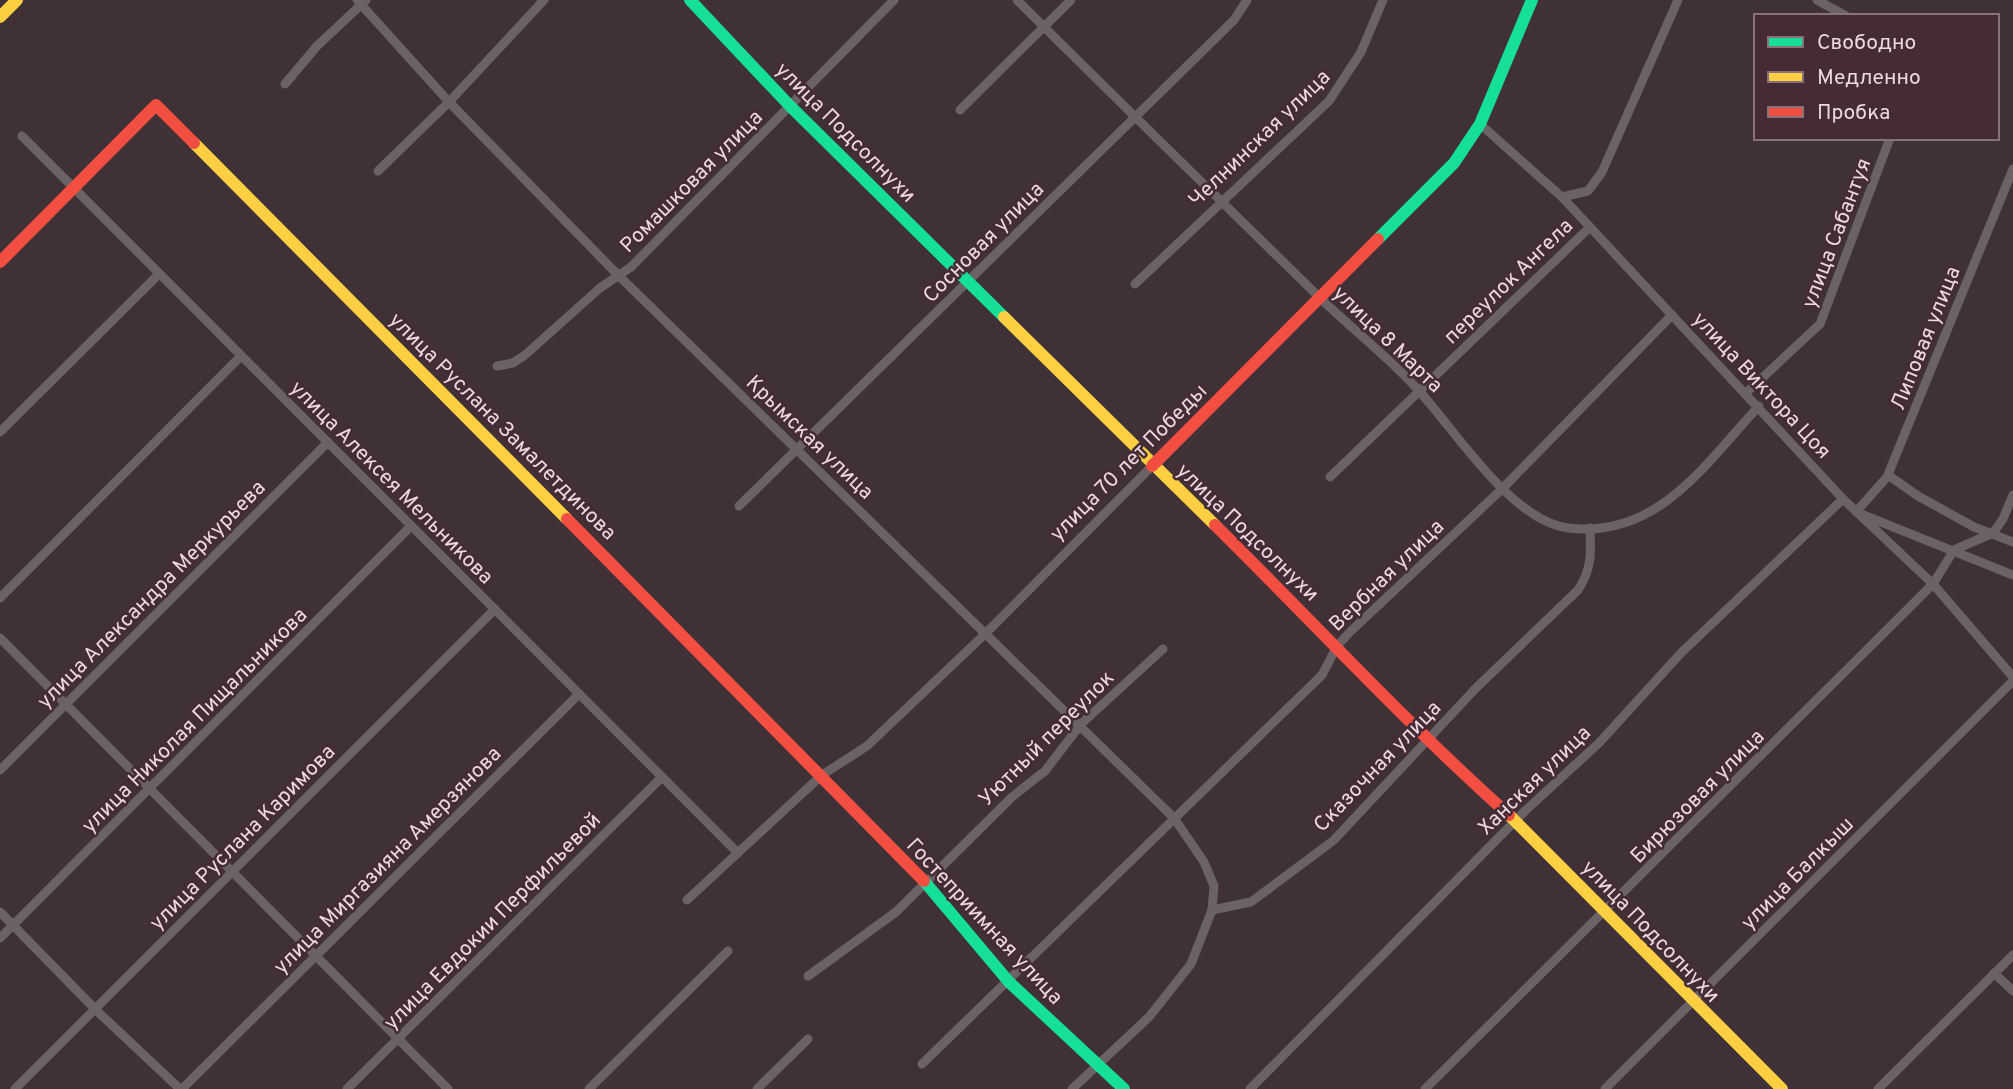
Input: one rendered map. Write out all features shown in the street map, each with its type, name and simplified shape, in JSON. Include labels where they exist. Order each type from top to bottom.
[{"type":"street","points":[[0,17],[17,0]]},
{"type":"street","points":[[378,171],[449,102],[544,0]]},
{"type":"street","name":"улица Подсолнухи","points":[[690,0],[790,106],[1337,646],[1427,742],[1516,821],[1692,1002],[1782,1089]]},
{"type":"street","name":"Ромашковая улица","points":[[497,366],[513,363],[525,355],[600,288],[631,267],[894,0]]},
{"type":"street","name":"улица 8 Марта","points":[[1017,0],[1134,117],[1222,198],[1320,298],[1419,390],[1502,489],[1539,519],[1569,528],[1590,528],[1613,526],[1655,512],[1672,499],[1759,406]]},
{"type":"street","points":[[960,110],[1071,0]]},
{"type":"street","name":"Сосновая улица","points":[[739,506],[1234,20],[1247,0]]},
{"type":"street","name":"Челнинская улица","points":[[1135,284],[1222,198],[1329,101],[1361,52],[1383,0]]},
{"type":"street","name":"улица 70 лет Победы","points":[[687,900],[822,775],[867,746],[985,634],[1454,163],[1480,124],[1532,0]]},
{"type":"street","points":[[1562,197],[1588,191],[1602,172],[1678,0]]},
{"type":"street","points":[[1817,0],[1842,14]]},
{"type":"street","points":[[285,84],[361,1]]},
{"type":"street","name":"Крымская улица","points":[[361,1],[449,102],[618,275],[985,634],[1081,724],[1174,818],[1204,862],[1214,886],[1212,910]]},
{"type":"street","name":"улица Руслана Замалетдинова","points":[[74,189],[156,105],[822,775]]},
{"type":"street","name":"улица Виктора Цоя","points":[[1480,124],[1562,197],[1843,499],[1933,584],[2013,679]]},
{"type":"street","name":"улица Алексея Мельникова","points":[[22,136],[738,853]]},
{"type":"street","name":"улица Сабантуя","points":[[1746,393],[1820,324],[1889,140]]},
{"type":"street","name":"Липовая улица","points":[[1856,512],[1888,475],[2013,169]]},
{"type":"street","points":[[0,262],[74,189]]},
{"type":"street","name":"переулок Ангела","points":[[1330,477],[1590,227]]},
{"type":"street","points":[[0,432],[159,274]]},
{"type":"street","name":"Вербная улица","points":[[922,1063],[1009,982],[1322,675],[1337,646],[1502,489],[1672,315]]},
{"type":"street","points":[[0,598],[241,356]]},
{"type":"street","name":"улица Александра Меркурьева","points":[[0,769],[328,442]]},
{"type":"street","points":[[1888,475],[1929,503],[1974,527],[2013,542]]},
{"type":"street","points":[[1954,550],[1993,533],[2003,519],[2013,495]]},
{"type":"street","name":"Ханская улица","points":[[1250,1089],[1516,821],[1599,743],[1681,653],[1843,499]]},
{"type":"street","points":[[1856,512],[2013,575]]},
{"type":"street","name":"улица Николая Пищальникова","points":[[0,938],[151,790],[411,526]]},
{"type":"street","name":"Сказочная улица","points":[[1212,910],[1251,902],[1334,840],[1476,688],[1578,590],[1588,575],[1592,560],[1590,528]]},
{"type":"street","name":"Бирюзовая улица","points":[[1425,1089],[1933,584],[1954,550]]},
{"type":"street","name":"улица Руслана Каримова","points":[[15,1089],[495,610]]},
{"type":"street","points":[[0,638],[448,1089]]},
{"type":"street","name":"Уютный переулок","points":[[808,976],[895,912],[1012,797],[1045,771],[1081,724],[1163,649]]},
{"type":"street","name":"улица Балкыш","points":[[1605,1089],[2013,679]]},
{"type":"street","name":"улица Миргазияна Амерзянова","points":[[181,1089],[579,694]]},
{"type":"street","name":"Гостеприимная улица","points":[[822,775],[925,883],[1009,982],[1124,1089]]},
{"type":"street","name":"улица Евдокии Перфильевой","points":[[347,1089],[662,777]]},
{"type":"street","points":[[1072,1089],[1096,1063],[1149,1017],[1191,964],[1212,910]]},
{"type":"street","points":[[0,912],[96,1010],[181,1089]]},
{"type":"street","points":[[589,1089],[728,951]]},
{"type":"street","points":[[1878,1089],[2013,955]]},
{"type":"street","points":[[1994,973],[2013,991]]},
{"type":"street","points":[[757,1089],[808,1040]]},
{"type":"traffic: fast","points":[[690,0],[790,106],[1004,317]]},
{"type":"traffic: fast","points":[[1378,239],[1454,163],[1480,124],[1532,0]]},
{"type":"traffic: fast","points":[[924,881],[1009,982],[1124,1089]]},
{"type":"traffic: slow","points":[[0,17],[17,0]]},
{"type":"traffic: slow","points":[[194,143],[567,519]]},
{"type":"traffic: slow","points":[[1004,317],[1215,525]]},
{"type":"traffic: slow","points":[[1509,815],[1782,1089]]},
{"type":"traffic: jam","points":[[0,262],[156,105],[194,143]]},
{"type":"traffic: jam","points":[[1152,466],[1378,239]]},
{"type":"traffic: jam","points":[[567,519],[924,881]]},
{"type":"traffic: jam","points":[[1215,525],[1397,708],[1509,815]]}]
